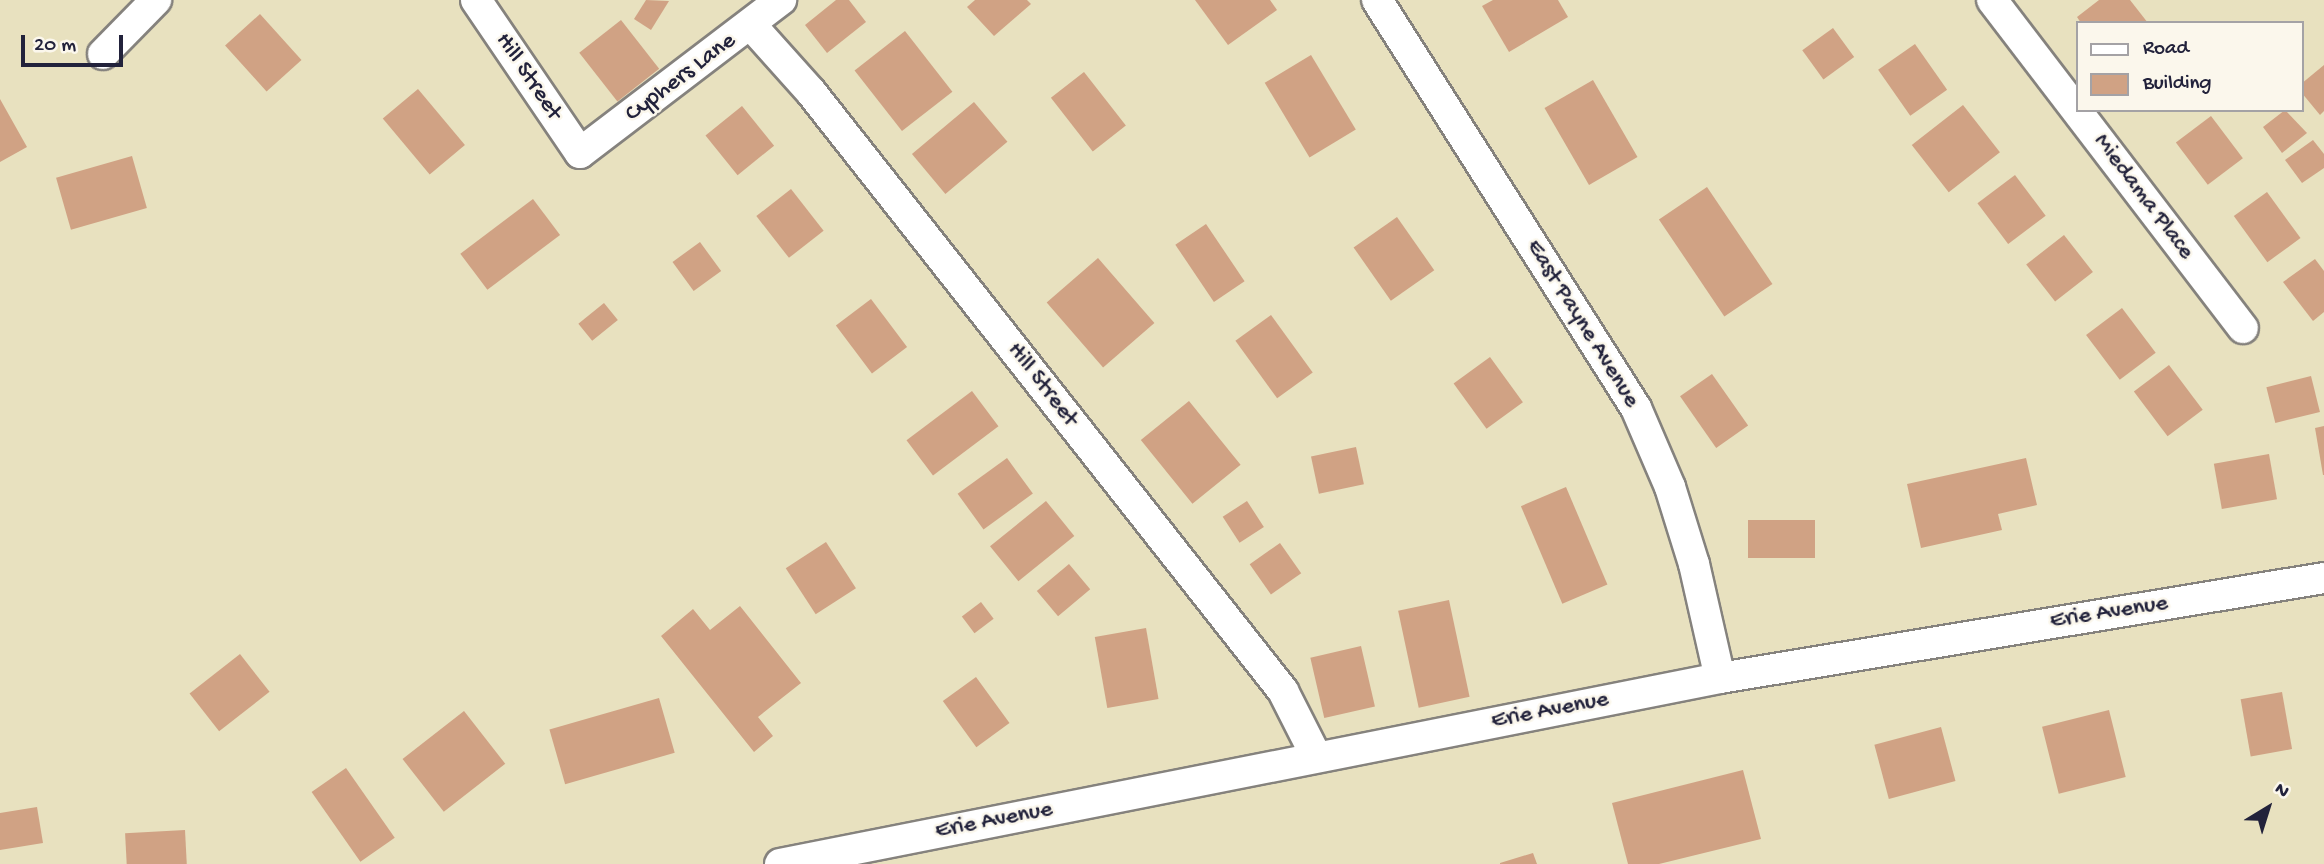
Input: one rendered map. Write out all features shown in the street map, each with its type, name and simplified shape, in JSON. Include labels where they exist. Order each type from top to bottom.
[{"type":"street","points":[[103,54],[156,0]]},
{"type":"street","name":"Hill Street","points":[[476,0],[580,153]]},
{"type":"street","name":"Cyphers Lane","points":[[580,153],[781,0]]},
{"type":"street","name":"East Payne Avenue","points":[[1377,0],[1636,408],[1686,538],[1720,678]]},
{"type":"street","name":"Miedama Place","points":[[1992,0],[2076,110]]},
{"type":"street","name":"Hill Street","points":[[751,25],[811,92],[1283,691],[1316,756]]},
{"type":"street","name":"Miedama Place","points":[[2078,112],[2243,328]]},
{"type":"street","name":"Erie Avenue","points":[[780,864],[1720,678],[2324,578]]},
{"type":"building","points":[[646,0],[669,1],[651,30],[634,19]]},
{"type":"building","points":[[836,0],[849,0],[866,22],[827,53],[805,25]]},
{"type":"building","points":[[975,0],[1027,0],[1031,4],[994,36],[967,7]]},
{"type":"building","points":[[1195,0],[1270,0],[1277,10],[1228,45]]},
{"type":"building","points":[[1493,0],[1558,0],[1568,17],[1509,52],[1482,6]]},
{"type":"building","points":[[2099,0],[2130,0],[2146,21],[2080,21],[2077,17]]},
{"type":"building","points":[[260,14],[301,60],[267,92],[225,45]]},
{"type":"building","points":[[621,20],[659,69],[617,101],[579,53]]},
{"type":"building","points":[[1833,28],[1854,57],[1823,79],[1802,50]]},
{"type":"building","points":[[905,31],[952,92],[902,131],[855,70]]},
{"type":"building","points":[[1915,44],[1947,90],[1910,116],[1878,70]]},
{"type":"building","points":[[1311,55],[1356,130],[1310,157],[1265,83]]},
{"type":"building","points":[[2324,65],[2324,111],[2320,115],[2303,94],[2303,82]]},
{"type":"building","points":[[1084,72],[1126,126],[1093,151],[1051,98]]},
{"type":"building","points":[[1593,80],[1638,157],[1589,185],[1545,108]]},
{"type":"building","points":[[418,89],[465,145],[430,174],[383,119]]},
{"type":"building","points":[[0,99],[27,147],[0,162]]},
{"type":"building","points":[[974,102],[1007,142],[945,194],[912,154]]},
{"type":"building","points":[[1963,105],[2000,152],[1949,192],[1912,145]]},
{"type":"building","points":[[742,106],[774,146],[738,175],[705,136]]},
{"type":"building","points":[[2282,112],[2287,112],[2307,133],[2282,153],[2263,127]]},
{"type":"building","points":[[2211,116],[2243,158],[2208,185],[2176,142]]},
{"type":"building","points":[[2313,140],[2324,154],[2324,168],[2302,183],[2285,160]]},
{"type":"building","points":[[132,156],[147,208],[71,230],[56,178]]},
{"type":"building","points":[[2015,175],[2046,216],[2008,244],[1977,203]]},
{"type":"building","points":[[1707,187],[1772,284],[1724,316],[1659,219]]},
{"type":"building","points":[[791,189],[824,231],[789,258],[756,216]]},
{"type":"building","points":[[2267,192],[2301,238],[2267,262],[2234,216]]},
{"type":"building","points":[[533,199],[560,235],[487,290],[460,254]]},
{"type":"building","points":[[1397,217],[1434,270],[1391,301],[1354,247]]},
{"type":"building","points":[[1206,224],[1245,281],[1214,302],[1175,245]]},
{"type":"building","points":[[2064,235],[2093,272],[2055,302],[2026,265]]},
{"type":"building","points":[[700,242],[721,271],[694,291],[672,262]]},
{"type":"building","points":[[1098,258],[1154,323],[1103,368],[1047,303]]},
{"type":"building","points":[[2315,259],[2324,271],[2324,312],[2313,321],[2283,282]]},
{"type":"building","points":[[871,299],[907,347],[872,373],[836,325]]},
{"type":"building","points":[[604,303],[618,320],[592,341],[578,324]]},
{"type":"building","points":[[2122,308],[2156,353],[2120,380],[2086,335]]},
{"type":"building","points":[[1271,315],[1313,372],[1277,398],[1235,341]]},
{"type":"building","points":[[1490,357],[1523,402],[1487,429],[1454,383]]},
{"type":"building","points":[[2169,365],[2203,410],[2168,436],[2134,391]]},
{"type":"building","points":[[1712,374],[1748,426],[1716,448],[1680,396]]},
{"type":"building","points":[[2311,376],[2320,412],[2275,423],[2266,387]]},
{"type":"building","points":[[972,391],[998,426],[933,475],[907,440]]},
{"type":"building","points":[[1189,401],[1241,465],[1192,504],[1141,440]]},
{"type":"building","points":[[2324,426],[2324,475],[2323,475],[2315,428]]},
{"type":"building","points":[[1356,447],[1364,484],[1319,494],[1311,457]]},
{"type":"building","points":[[2269,454],[2277,499],[2222,509],[2214,464]]},
{"type":"building","points":[[1007,458],[1033,494],[984,529],[958,494]]},
{"type":"building","points":[[2026,458],[2037,505],[1998,514],[2002,530],[1921,548],[1907,484]]},
{"type":"building","points":[[1566,487],[1607,585],[1562,604],[1521,506]]},
{"type":"building","points":[[1046,501],[1074,536],[1018,581],[990,546]]},
{"type":"building","points":[[1247,501],[1264,527],[1240,543],[1223,517]]},
{"type":"building","points":[[1748,520],[1815,520],[1815,558],[1748,558]]},
{"type":"building","points":[[826,542],[856,588],[816,614],[786,568]]},
{"type":"building","points":[[1280,543],[1301,573],[1271,595],[1250,564]]},
{"type":"building","points":[[1069,564],[1090,589],[1058,616],[1037,591]]},
{"type":"building","points":[[1449,600],[1470,697],[1419,708],[1398,611]]},
{"type":"building","points":[[981,602],[994,619],[974,633],[962,616]]},
{"type":"building","points":[[740,606],[801,683],[758,717],[773,736],[754,752],[661,636],[693,609],[710,630]]},
{"type":"building","points":[[1146,628],[1159,699],[1107,708],[1095,637]]},
{"type":"building","points":[[1361,646],[1375,706],[1324,718],[1310,658]]},
{"type":"building","points":[[240,654],[270,692],[219,731],[190,693]]},
{"type":"building","points":[[976,677],[1010,723],[976,747],[943,701]]},
{"type":"building","points":[[2282,692],[2292,749],[2251,756],[2241,699]]},
{"type":"building","points":[[659,698],[675,753],[565,784],[549,729]]},
{"type":"building","points":[[2109,710],[2126,777],[2059,794],[2042,727]]},
{"type":"building","points":[[464,711],[505,764],[444,812],[403,759]]},
{"type":"building","points":[[1941,727],[1955,781],[1889,799],[1874,745]]},
{"type":"building","points":[[346,768],[395,838],[360,862],[312,792]]},
{"type":"building","points":[[1743,770],[1761,839],[1659,864],[1628,864],[1612,803]]},
{"type":"building","points":[[37,807],[43,843],[0,850],[0,813]]},
{"type":"building","points":[[185,830],[187,864],[127,864],[125,833]]},
{"type":"building","points":[[1533,853],[1537,864],[1500,864],[1500,863]]}]
